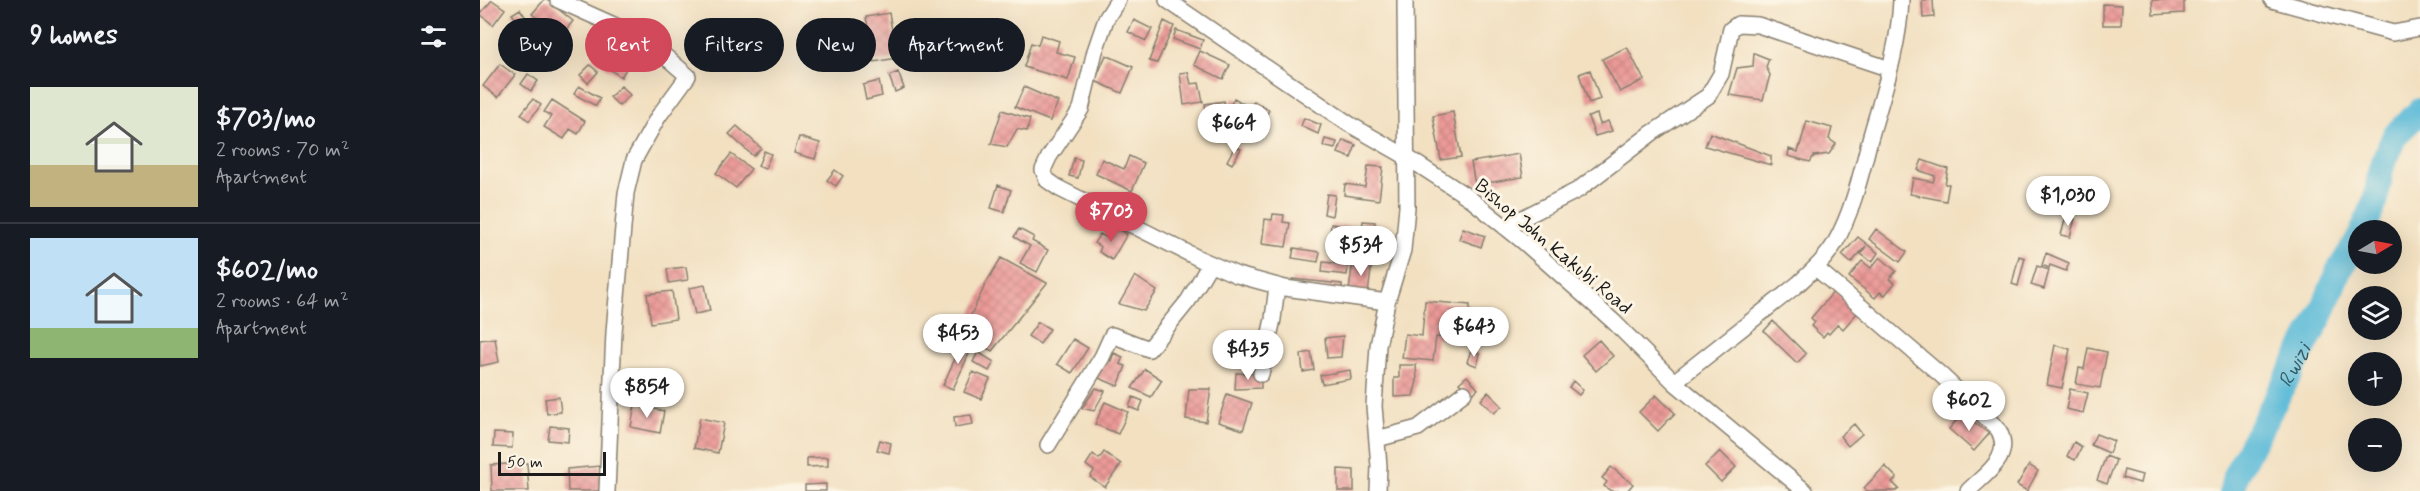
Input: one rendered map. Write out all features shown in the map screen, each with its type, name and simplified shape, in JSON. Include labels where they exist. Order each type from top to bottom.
[{"type":"street","points":[[558,0],[645,39],[688,76],[658,117],[634,160],[626,193],[614,332],[607,491]]},
{"type":"street","points":[[1118,0],[1106,19],[1095,51],[1081,108],[1049,157],[1043,171],[1047,180],[1060,189],[1210,264],[1237,275],[1277,286],[1387,302]]},
{"type":"street","name":"Bishop John Kakubi Road","points":[[1167,0],[1349,124],[1405,156],[1468,197],[1614,322],[1674,382],[1805,491]]},
{"type":"street","points":[[1378,491],[1374,406],[1378,346],[1387,302],[1403,250],[1407,207],[1405,0]]},
{"type":"street","points":[[1674,382],[1816,268],[1834,244],[1853,202],[1890,69],[1899,30],[1901,0]]},
{"type":"street","points":[[2272,0],[2393,33],[2420,28]]},
{"type":"street","points":[[1505,227],[1578,190],[1707,96],[1721,74],[1731,29],[1738,24],[1758,25],[1890,69]]},
{"type":"street","points":[[1048,445],[1102,357],[1112,335],[1149,349],[1188,301],[1210,264]]},
{"type":"street","points":[[1816,268],[1941,375],[1998,429],[2004,439],[2004,451],[1968,491]]},
{"type":"street","points":[[1261,374],[1273,319],[1277,286]]},
{"type":"street","points":[[1377,439],[1418,428],[1464,393]]},
{"type":"building","points":[[492,0],[505,9],[493,25],[480,14]]},
{"type":"building","points":[[544,0],[547,0],[569,18],[537,18],[532,14]]},
{"type":"building","points":[[1922,0],[1933,0],[1934,17],[1923,18]]},
{"type":"building","points":[[2152,0],[2184,0],[2184,13],[2153,15]]},
{"type":"building","points":[[2103,4],[2122,5],[2121,25],[2103,25]]},
{"type":"building","points":[[520,9],[526,18],[515,18],[512,14]]},
{"type":"building","points":[[889,13],[888,60],[876,62],[876,18],[866,17]]},
{"type":"building","points":[[1134,20],[1152,29],[1146,41],[1128,32]]},
{"type":"building","points":[[1164,21],[1174,26],[1157,63],[1149,61]]},
{"type":"building","points":[[1176,30],[1203,40],[1200,49],[1173,39]]},
{"type":"building","points":[[1041,35],[1059,41],[1056,52],[1075,57],[1068,80],[1025,67],[1031,43],[1038,45]]},
{"type":"building","points":[[1627,47],[1644,80],[1620,92],[1602,59]]},
{"type":"building","points":[[1200,51],[1230,65],[1223,79],[1194,65]]},
{"type":"building","points":[[1754,53],[1769,59],[1766,67],[1770,75],[1763,100],[1729,95],[1737,68],[1753,66]]},
{"type":"building","points":[[1106,55],[1133,67],[1122,93],[1095,81]]},
{"type":"building","points":[[498,67],[498,72],[511,72],[515,75],[498,97],[483,86]]},
{"type":"building","points":[[585,70],[585,72],[598,72],[588,83],[580,75]]},
{"type":"building","points":[[1590,70],[1600,99],[1589,103],[1579,74]]},
{"type":"building","points":[[613,72],[624,72],[621,77]]},
{"type":"building","points":[[898,72],[904,88],[895,92],[889,76]]},
{"type":"building","points":[[1188,72],[1191,84],[1199,83],[1203,102],[1184,105],[1180,73]]},
{"type":"building","points":[[528,74],[538,81],[531,91],[521,84]]},
{"type":"building","points":[[879,81],[882,96],[866,100],[863,85]]},
{"type":"building","points":[[579,86],[600,98],[596,106],[574,94]]},
{"type":"building","points":[[621,86],[630,95],[619,106],[610,97]]},
{"type":"building","points":[[1024,87],[1058,102],[1050,121],[1015,107]]},
{"type":"building","points":[[1234,98],[1247,106],[1240,119],[1227,112]]},
{"type":"building","points":[[533,99],[541,105],[529,121],[521,114]]},
{"type":"building","points":[[552,100],[585,121],[578,134],[570,129],[564,139],[544,127],[551,116],[544,112]]},
{"type":"building","points":[[1224,101],[1225,108],[1206,111],[1205,104]]},
{"type":"building","points":[[1254,101],[1269,110],[1263,122],[1247,113]]},
{"type":"building","points":[[1002,110],[1030,119],[1027,131],[1017,129],[1007,147],[991,144]]},
{"type":"building","points":[[1453,112],[1461,157],[1441,160],[1433,116]]},
{"type":"building","points":[[1597,114],[1600,124],[1608,121],[1612,131],[1595,136],[1588,117]]},
{"type":"building","points":[[1304,118],[1321,125],[1318,134],[1301,126]]},
{"type":"building","points":[[1807,121],[1832,128],[1829,139],[1836,144],[1829,154],[1814,156],[1810,162],[1788,156],[1789,149],[1798,152]]},
{"type":"building","points":[[737,126],[761,148],[753,156],[729,134]]},
{"type":"building","points":[[1710,133],[1771,156],[1771,165],[1705,146]]},
{"type":"building","points":[[799,137],[820,143],[815,159],[794,153]]},
{"type":"building","points":[[1325,139],[1337,142],[1335,149],[1323,146]]},
{"type":"building","points":[[1343,140],[1356,145],[1351,158],[1338,153]]},
{"type":"building","points":[[1235,146],[1241,149],[1232,164],[1227,161]]},
{"type":"building","points":[[764,151],[771,154],[765,169],[758,166]]},
{"type":"building","points":[[731,154],[751,169],[736,188],[716,173]]},
{"type":"building","points":[[1519,154],[1523,177],[1475,185],[1471,162]]},
{"type":"building","points":[[1129,156],[1144,163],[1132,191],[1096,174],[1102,159],[1124,169]]},
{"type":"building","points":[[1074,158],[1082,160],[1078,178],[1069,176]]},
{"type":"building","points":[[1922,160],[1948,169],[1945,184],[1949,184],[1946,201],[1910,194],[1913,178],[1933,182],[1935,176],[1918,170]]},
{"type":"building","points":[[1368,166],[1383,167],[1379,200],[1344,195],[1345,184],[1365,187]]},
{"type":"building","points":[[835,170],[843,176],[836,186],[827,180]]},
{"type":"building","points":[[998,185],[1011,190],[1004,212],[991,208]]},
{"type":"building","points":[[1327,194],[1335,195],[1332,216],[1324,214]]},
{"type":"building","points":[[1108,196],[1131,205],[1128,213],[1105,204]]},
{"type":"building","points":[[1273,214],[1284,215],[1283,222],[1290,223],[1286,247],[1262,244],[1265,219],[1272,220]]},
{"type":"building","points":[[2066,216],[2075,219],[2070,237],[2061,235]]},
{"type":"building","points":[[1363,221],[1375,222],[1372,240],[1361,238]]},
{"type":"building","points":[[1331,224],[1357,227],[1355,237],[1330,234]]},
{"type":"building","points":[[1114,226],[1127,234],[1112,260],[1099,252],[1101,247],[1094,243],[1100,234],[1107,238]]},
{"type":"building","points":[[1463,228],[1485,236],[1481,247],[1459,239]]},
{"type":"building","points":[[1019,229],[1034,237],[1032,241],[1048,250],[1037,272],[1020,263],[1030,246],[1014,237]]},
{"type":"building","points":[[1876,229],[1907,252],[1900,262],[1869,239]]},
{"type":"building","points":[[1858,237],[1878,253],[1872,262],[1861,254],[1866,246],[1851,263],[1842,255]]},
{"type":"building","points":[[1343,246],[1356,248],[1354,258],[1342,256]]},
{"type":"building","points":[[1294,248],[1320,252],[1318,262],[1292,258]]},
{"type":"building","points":[[2046,253],[2069,263],[2066,271],[2050,265],[2049,268],[2042,265]]},
{"type":"building","points":[[2019,256],[2025,258],[2018,286],[2012,284]]},
{"type":"building","points":[[1880,257],[1896,271],[1889,279],[1895,283],[1885,295],[1880,292],[1875,298],[1849,277],[1862,261],[1871,268]]},
{"type":"building","points":[[1001,258],[1047,283],[992,351],[962,334],[986,283]]},
{"type":"building","points":[[1353,260],[1372,262],[1368,294],[1349,291]]},
{"type":"building","points":[[1323,262],[1348,265],[1347,275],[1322,272]]},
{"type":"building","points":[[2037,266],[2049,270],[2044,289],[2031,285]]},
{"type":"building","points":[[686,267],[688,280],[669,283],[667,269]]},
{"type":"building","points":[[1135,276],[1157,291],[1144,311],[1119,304]]},
{"type":"building","points":[[1292,279],[1342,284],[1342,289],[1291,284]]},
{"type":"building","points":[[705,285],[710,311],[695,314],[689,288]]},
{"type":"building","points":[[1835,290],[1858,312],[1843,329],[1838,324],[1823,337],[1811,326],[1815,322],[1811,318]]},
{"type":"building","points":[[672,291],[676,319],[651,323],[647,294]]},
{"type":"building","points":[[1425,301],[1470,305],[1466,340],[1436,337],[1433,361],[1402,358],[1405,334],[1422,336]]},
{"type":"building","points":[[1773,321],[1806,354],[1797,363],[1764,331]]},
{"type":"building","points":[[1038,322],[1050,329],[1040,344],[1028,336]]},
{"type":"building","points":[[1343,336],[1341,357],[1327,358],[1325,338]]},
{"type":"building","points":[[495,338],[499,362],[480,366],[480,340]]},
{"type":"building","points":[[1073,339],[1088,348],[1072,373],[1057,364]]},
{"type":"building","points":[[1599,340],[1613,356],[1596,371],[1582,355]]},
{"type":"building","points":[[963,341],[973,345],[953,389],[943,385]]},
{"type":"building","points":[[2055,345],[2070,349],[2062,388],[2047,385]]},
{"type":"building","points":[[2088,348],[2107,352],[2100,388],[2076,384],[2079,368],[2084,369]]},
{"type":"building","points":[[1471,350],[1480,354],[1477,366],[1467,362]]},
{"type":"building","points":[[978,352],[994,362],[989,371],[973,362]]},
{"type":"building","points":[[1311,352],[1314,370],[1303,372],[1301,354]]},
{"type":"building","points":[[1114,353],[1123,357],[1120,364],[1126,366],[1118,386],[1094,376],[1102,357],[1111,361]]},
{"type":"building","points":[[1399,365],[1416,365],[1417,381],[1413,396],[1394,397],[1394,378],[1399,378]]},
{"type":"building","points":[[1145,369],[1162,380],[1151,397],[1132,388]]},
{"type":"building","points":[[1350,370],[1351,379],[1322,384],[1320,375]]},
{"type":"building","points":[[973,372],[990,379],[981,399],[964,392]]},
{"type":"building","points":[[1236,373],[1261,374],[1261,388],[1235,389]]},
{"type":"building","points":[[1467,376],[1478,389],[1470,396],[1459,383]]},
{"type":"building","points":[[1573,381],[1583,390],[1579,395],[1569,387]]},
{"type":"building","points":[[641,382],[672,386],[669,402],[639,398]]},
{"type":"building","points":[[1096,388],[1105,391],[1094,411],[1082,408]]},
{"type":"building","points":[[1189,389],[1211,389],[1206,422],[1186,419]]},
{"type":"building","points":[[2070,389],[2088,393],[2083,413],[2066,409]]},
{"type":"building","points":[[1488,392],[1502,406],[1494,413],[1481,400]]},
{"type":"building","points":[[1227,394],[1252,403],[1243,430],[1218,422]]},
{"type":"building","points":[[1656,395],[1675,413],[1658,431],[1639,412]]},
{"type":"building","points":[[559,397],[561,412],[547,414],[545,399]]},
{"type":"building","points":[[1133,397],[1143,401],[1139,411],[1129,407]]},
{"type":"building","points":[[1105,402],[1128,412],[1118,434],[1095,424]]},
{"type":"building","points":[[635,405],[664,411],[660,433],[631,427]]},
{"type":"building","points":[[1963,413],[1989,434],[1974,451],[1949,429]]},
{"type":"building","points":[[971,415],[973,424],[955,427],[954,417]]},
{"type":"building","points":[[700,418],[724,423],[718,453],[694,448]]},
{"type":"building","points":[[1854,424],[1862,434],[1848,446],[1840,436]]},
{"type":"building","points":[[550,426],[569,428],[568,442],[548,440]]},
{"type":"building","points":[[494,433],[513,434],[512,448],[493,447]]},
{"type":"building","points":[[2096,434],[2114,441],[2109,453],[2091,445]]},
{"type":"building","points":[[880,440],[891,443],[889,453],[877,450]]},
{"type":"building","points":[[2074,442],[2082,447],[2075,460],[2067,456]]},
{"type":"building","points":[[1720,451],[1736,467],[1721,482],[1705,466]]},
{"type":"building","points":[[1104,452],[1121,464],[1105,487],[1090,477],[1094,471],[1086,465],[1093,454],[1099,459]]},
{"type":"building","points":[[2106,456],[2116,460],[2107,484],[2097,480]]},
{"type":"building","points":[[828,457],[828,466],[807,467],[807,458]]},
{"type":"building","points":[[527,463],[529,491],[492,491],[491,465]]},
{"type":"building","points":[[2029,465],[2038,471],[2027,491],[2017,485]]},
{"type":"building","points":[[600,466],[602,491],[568,491],[567,469]]},
{"type":"building","points":[[1885,466],[1897,478],[1892,482],[1899,489],[1896,491],[1867,491],[1864,488]]},
{"type":"building","points":[[1611,467],[1633,484],[1627,491],[1611,491],[1604,486],[1607,482],[1602,478]]},
{"type":"building","points":[[1338,469],[1354,470],[1354,491],[1338,491]]},
{"type":"building","points":[[2124,470],[2142,475],[2140,483],[2122,478]]},
{"type":"building","points":[[826,484],[826,491],[805,491],[805,485]]},
{"type":"waterway","name":"Rwizi","points":[[2367,220],[2376,199],[2381,168],[2395,135],[2420,111]]},
{"type":"waterway","name":"Rwizi","points":[[2232,491],[2235,476],[2321,315],[2338,272],[2348,256]]}]
